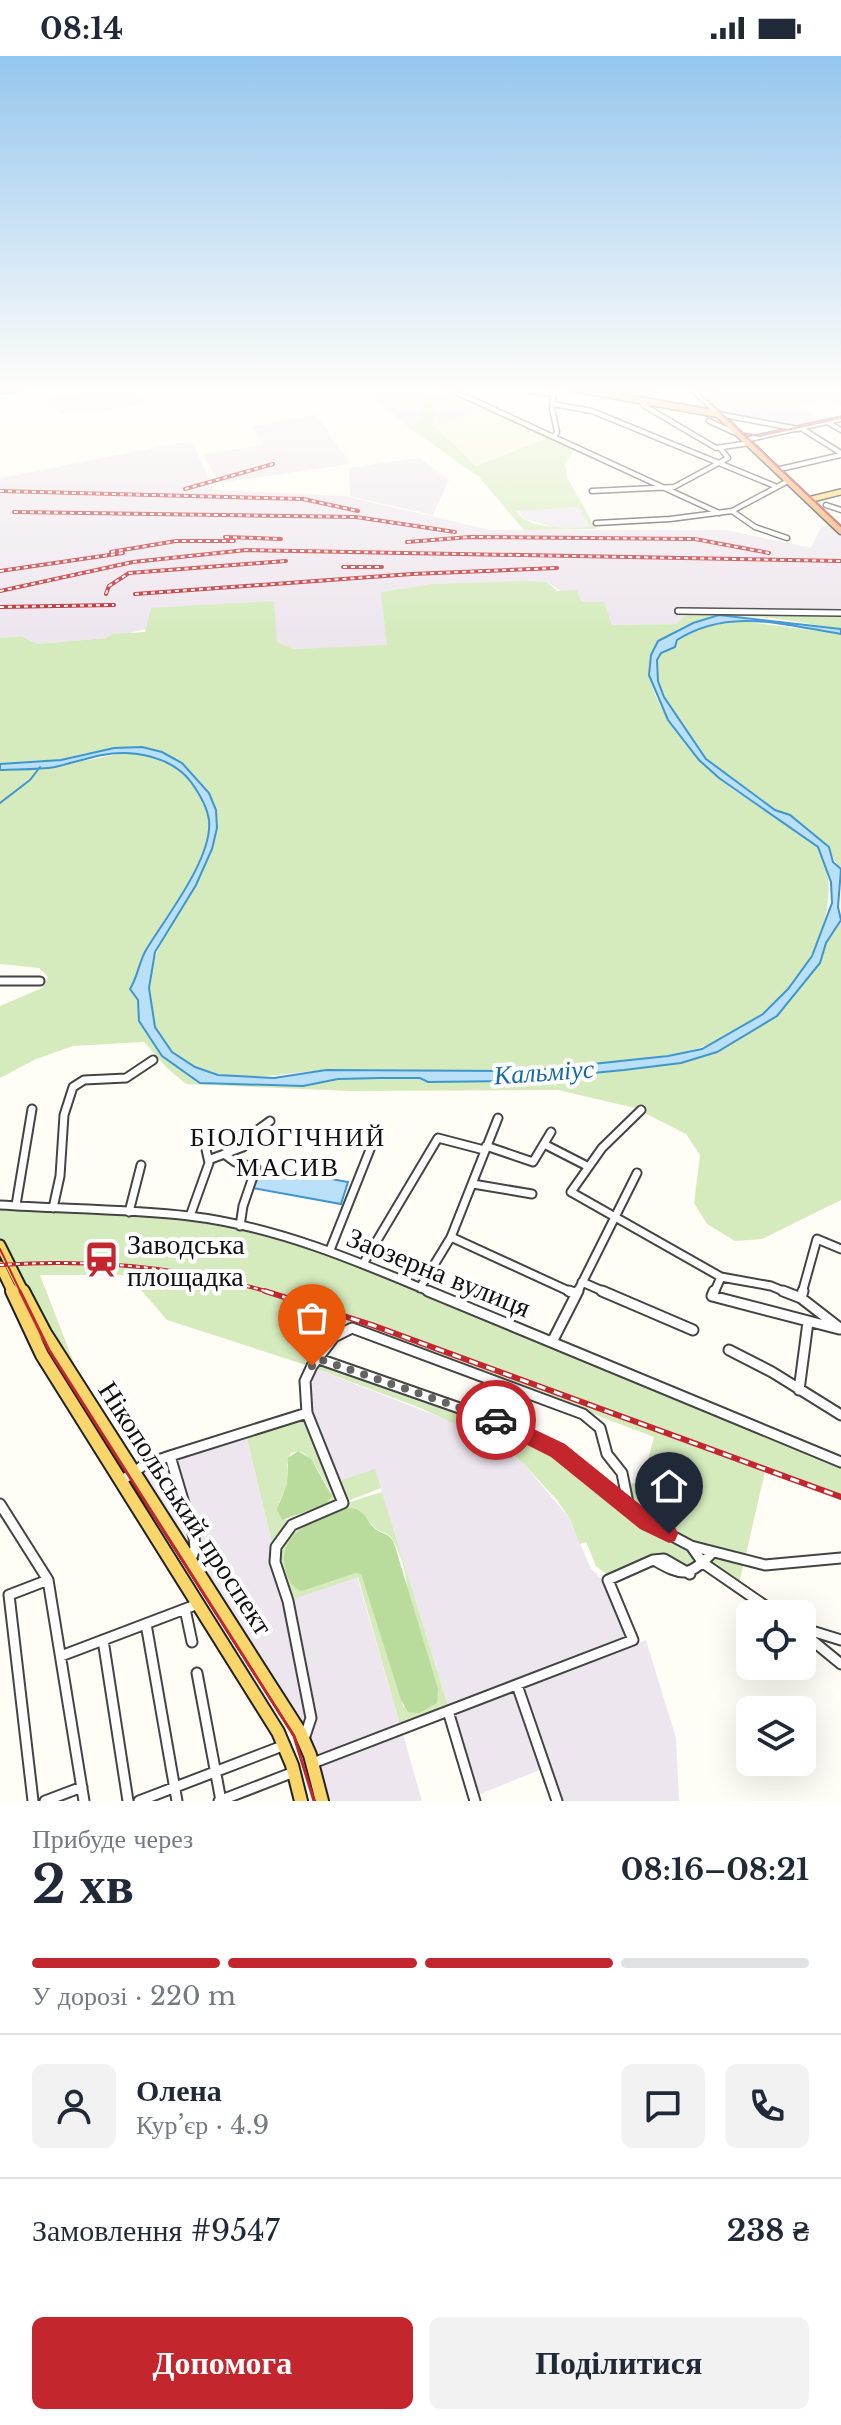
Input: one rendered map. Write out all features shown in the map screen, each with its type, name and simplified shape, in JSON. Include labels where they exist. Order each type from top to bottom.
[{"type":"highway","points":[[776,470],[841,531]]},
{"type":"main road","points":[[808,500],[841,492]]},
{"type":"main road","name":"Нікопольський проспект","points":[[0,1245],[45,1333],[304,1739],[322,1801]]},
{"type":"main road","name":"Нікопольський проспект","points":[[0,1266],[42,1355],[121,1481],[192,1607],[285,1745],[301,1801]]},
{"type":"main road","points":[[192,1607],[215,1598]]},
{"type":"street","points":[[623,469],[719,513]]},
{"type":"street","points":[[592,491],[664,489],[708,469]]},
{"type":"street","points":[[733,469],[775,486]]},
{"type":"street","points":[[596,523],[732,511],[788,481]]},
{"type":"street","points":[[826,505],[841,510]]},
{"type":"street","points":[[732,511],[755,527],[787,538]]},
{"type":"street","points":[[678,611],[841,613]]},
{"type":"street","points":[[0,981],[40,981]]},
{"type":"street","points":[[53,1208],[60,1176],[64,1115],[73,1087],[84,1080],[126,1078],[153,1060]]},
{"type":"street","points":[[16,1205],[32,1109]]},
{"type":"street","points":[[641,1110],[622,1125],[587,1166],[571,1192],[721,1277],[771,1286],[801,1298],[841,1329]]},
{"type":"street","points":[[420,1288],[451,1237],[498,1118]]},
{"type":"street","points":[[211,1159],[243,1147],[256,1131],[270,1121]]},
{"type":"street","points":[[190,1216],[211,1159],[210,1146],[202,1131]]},
{"type":"street","points":[[363,1264],[438,1138],[533,1162],[551,1132]]},
{"type":"street","points":[[330,1250],[373,1142]]},
{"type":"street","points":[[544,1144],[587,1166]]},
{"type":"street","points":[[224,1154],[235,1162],[256,1168],[243,1206],[240,1226]]},
{"type":"street","points":[[129,1212],[141,1165]]},
{"type":"street","points":[[552,1342],[637,1173]]},
{"type":"street","points":[[473,1184],[532,1194]]},
{"type":"street","name":"Заозерна вулиця","points":[[0,1205],[190,1216],[330,1250],[841,1462]]},
{"type":"street","points":[[451,1237],[487,1249],[519,1264],[526,1272],[576,1294]]},
{"type":"street","points":[[801,1298],[817,1239],[841,1249]]},
{"type":"street","points":[[721,1277],[712,1296],[841,1329]]},
{"type":"street","points":[[582,1282],[693,1330]]},
{"type":"street","points":[[799,1390],[808,1322]]},
{"type":"street","points":[[304,1739],[311,1718],[288,1601],[275,1562],[276,1547],[292,1525],[343,1503],[307,1413],[305,1381],[312,1366],[342,1331],[352,1328],[583,1414],[600,1428],[607,1454],[622,1473],[629,1508]]},
{"type":"street","points":[[729,1350],[772,1372],[841,1415]]},
{"type":"street","points":[[319,1359],[511,1426],[558,1450],[629,1508],[691,1546],[765,1565],[841,1558]]},
{"type":"street","points":[[121,1481],[134,1471],[170,1456],[307,1413]]},
{"type":"street","points":[[170,1456],[195,1543],[191,1560]]},
{"type":"street","points":[[0,1504],[48,1580],[84,1801]]},
{"type":"street","points":[[0,1525],[11,1522]]},
{"type":"street","points":[[691,1546],[703,1563],[757,1600]]},
{"type":"street","points":[[313,1763],[633,1640],[608,1580],[653,1560],[680,1575],[690,1574],[713,1552]]},
{"type":"street","points":[[33,1801],[9,1595],[48,1580]]},
{"type":"street","points":[[61,1656],[192,1607],[192,1642]]},
{"type":"street","points":[[146,1624],[177,1801]]},
{"type":"street","points":[[816,1634],[841,1640]]},
{"type":"street","points":[[103,1640],[128,1801]]},
{"type":"street","points":[[816,1642],[841,1664]]},
{"type":"street","points":[[197,1673],[220,1801],[294,1772]]},
{"type":"street","points":[[517,1685],[557,1801]]},
{"type":"street","points":[[448,1711],[475,1801]]},
{"type":"street","points":[[139,1801],[285,1745]]},
{"type":"street","points":[[45,1801],[82,1787]]},
{"type":"shaded area","points":[[44,469],[205,469],[214,490],[344,496],[491,530],[727,530],[811,548],[821,527],[832,525],[841,534],[841,612],[677,610],[687,615],[676,624],[612,625],[547,582],[432,584],[387,646],[294,649],[277,642],[273,601],[106,638],[37,644],[21,636],[0,638],[0,478]]},
{"type":"shaded area","points":[[212,469],[313,469],[219,483]]},
{"type":"shaded area","points":[[349,469],[435,469],[449,480],[433,515],[350,496]]},
{"type":"shaded area","points":[[579,507],[591,527],[553,527],[525,519],[517,510]]},
{"type":"shaded area","points":[[306,1365],[478,1432],[523,1463],[570,1519],[591,1569],[605,1582],[629,1637],[448,1706],[375,1470],[331,1484],[301,1409],[299,1380]]},
{"type":"shaded area","points":[[244,1426],[308,1717],[304,1730],[131,1462]]},
{"type":"shaded area","points":[[357,1576],[400,1725],[315,1758],[308,1739],[315,1719],[291,1600]]},
{"type":"shaded area","points":[[646,1640],[676,1738],[679,1801],[562,1801],[523,1688]]},
{"type":"shaded area","points":[[515,1690],[542,1769],[478,1795],[453,1714]]},
{"type":"shaded area","points":[[403,1734],[422,1801],[325,1801],[317,1767]]},
{"type":"green space","points":[[468,469],[566,469],[596,529],[524,530],[479,477]],"holes":[[[579,507],[590,527],[539,525],[517,511]]]},
{"type":"green space","points":[[547,582],[557,591],[577,590],[581,602],[604,602],[612,625],[676,624],[686,615],[675,609],[841,612],[841,629],[743,616],[694,622],[674,632],[657,647],[650,666],[652,687],[657,699],[679,736],[698,759],[731,788],[808,838],[824,857],[828,901],[824,923],[807,963],[794,982],[763,1014],[727,1037],[688,1051],[646,1058],[525,1071],[354,1069],[243,1077],[204,1070],[179,1057],[165,1043],[155,1026],[148,983],[161,944],[211,853],[213,835],[209,793],[162,752],[85,753],[61,760],[0,764],[0,638],[21,636],[37,644],[106,638],[112,634],[145,632],[151,608],[274,601],[277,642],[294,649],[387,645],[381,592],[432,584]]},
{"type":"green space","points":[[732,620],[841,634],[841,870],[820,839],[745,792],[717,769],[683,728],[663,692],[657,670],[659,655],[692,632]]},
{"type":"green space","points":[[124,753],[144,755],[179,770],[196,789],[208,814],[207,841],[202,857],[176,906],[144,955],[130,989],[138,1000],[140,1021],[200,1083],[303,1086],[338,1079],[379,1078],[420,1078],[428,1082],[511,1081],[681,1063],[777,1016],[820,963],[826,943],[841,920],[841,1200],[762,1239],[735,1241],[707,1224],[694,1203],[700,1155],[686,1134],[635,1108],[558,1090],[351,1091],[186,1084],[144,1042],[73,1046],[36,1059],[0,1078],[0,1006],[42,988],[48,977],[39,968],[0,964],[0,770],[52,767]]},
{"type":"green space","points":[[0,1205],[190,1216],[330,1250],[841,1462],[841,1500],[765,1472],[739,1584],[704,1560],[691,1571],[664,1556],[609,1576],[596,1566],[586,1542],[580,1544],[570,1519],[557,1500],[523,1463],[501,1445],[418,1407],[306,1365],[167,1320],[128,1275],[40,1275],[84,1389],[47,1331],[0,1243]],"holes":[[[299,1307],[417,1347],[654,1437],[642,1482],[600,1488],[557,1452],[510,1428],[318,1361],[290,1345],[287,1331]]]},
{"type":"green space","points":[[301,1409],[331,1484],[375,1469],[381,1488],[291,1523],[273,1547],[244,1426]],"holes":[[[291,1453],[303,1453],[331,1491],[325,1505],[286,1520],[279,1503],[287,1484],[287,1465]]]},
{"type":"green space","points":[[298,1451],[311,1459],[332,1496],[325,1505],[282,1520],[277,1509],[287,1484],[288,1458]]},
{"type":"green space","points":[[382,1492],[448,1706],[400,1725],[358,1577],[291,1600],[278,1564],[278,1552],[292,1530],[321,1513]],"holes":[[[349,1508],[391,1537],[401,1558],[409,1600],[404,1708],[361,1574],[288,1543],[306,1525]]]},
{"type":"green space","points":[[349,1508],[362,1512],[374,1528],[388,1535],[394,1543],[438,1689],[437,1703],[419,1713],[408,1712],[401,1700],[361,1574],[355,1573],[302,1591],[287,1576],[284,1558],[293,1537],[313,1522]]},
{"type":"water","name":"Кальміус","points":[[719,615],[841,629],[841,634],[757,621],[717,624],[677,640],[675,647],[661,653],[657,660],[658,681],[664,697],[706,759],[775,810],[790,815],[829,847],[833,862],[841,869],[838,907],[841,920],[826,943],[820,963],[777,1016],[717,1052],[681,1063],[510,1081],[428,1082],[420,1078],[379,1078],[338,1079],[303,1086],[200,1083],[162,1056],[139,1021],[138,1000],[130,989],[146,950],[204,852],[209,820],[197,791],[185,775],[170,764],[135,754],[108,754],[48,768],[0,770],[0,764],[61,760],[114,748],[142,747],[162,752],[182,763],[209,793],[216,810],[217,828],[212,849],[196,885],[155,952],[149,988],[155,1027],[172,1052],[195,1067],[218,1075],[274,1078],[326,1070],[526,1071],[668,1056],[702,1049],[763,1014],[788,989],[812,956],[832,903],[831,882],[818,847],[719,778],[699,760],[668,720],[649,675],[651,655],[658,641],[693,623]]},
{"type":"water","points":[[270,1168],[348,1182],[341,1204],[253,1188],[259,1174],[267,1175]]},
{"type":"waterway","points":[[0,803],[30,780],[40,767]]},
{"type":"tram line","points":[[781,469],[841,526]]},
{"type":"tram line","points":[[0,1249],[21,1293]]},
{"type":"tram line","points":[[20,1291],[49,1350],[294,1736],[314,1801]]},
{"type":"railway","points":[[185,489],[254,469]]},
{"type":"railway","points":[[0,491],[303,499],[358,511]]},
{"type":"railway","points":[[14,512],[356,517],[455,532]]},
{"type":"railway","points":[[225,537],[281,539]]},
{"type":"railway","points":[[407,542],[470,537],[695,539],[769,553]]},
{"type":"railway","points":[[111,552],[176,541],[234,541]]},
{"type":"railway","points":[[0,591],[133,562],[246,550],[841,561]]},
{"type":"railway","points":[[0,571],[123,553]]},
{"type":"railway","points":[[106,594],[109,586],[129,573],[286,561]]},
{"type":"railway","points":[[343,567],[382,567]]},
{"type":"railway","points":[[135,594],[412,574],[557,568]]},
{"type":"railway","points":[[0,607],[114,605]]},
{"type":"railway","points":[[0,1265],[69,1263],[137,1267],[205,1276],[268,1292]]},
{"type":"railway","points":[[268,1292],[272,1293]]},
{"type":"railway","points":[[268,1292],[372,1325],[841,1497]]},
{"type":"way so far","points":[[312,1366],[319,1359],[496,1420]]},
{"type":"place","name":"Заводська площадка","points":[[101,1260]]},
{"type":"district","name":"БІОЛОГІЧНИЙ МАСИВ","points":[[288,1152]]},
{"type":"route","points":[[496,1420],[558,1450],[646,1522],[669,1534]]}]
